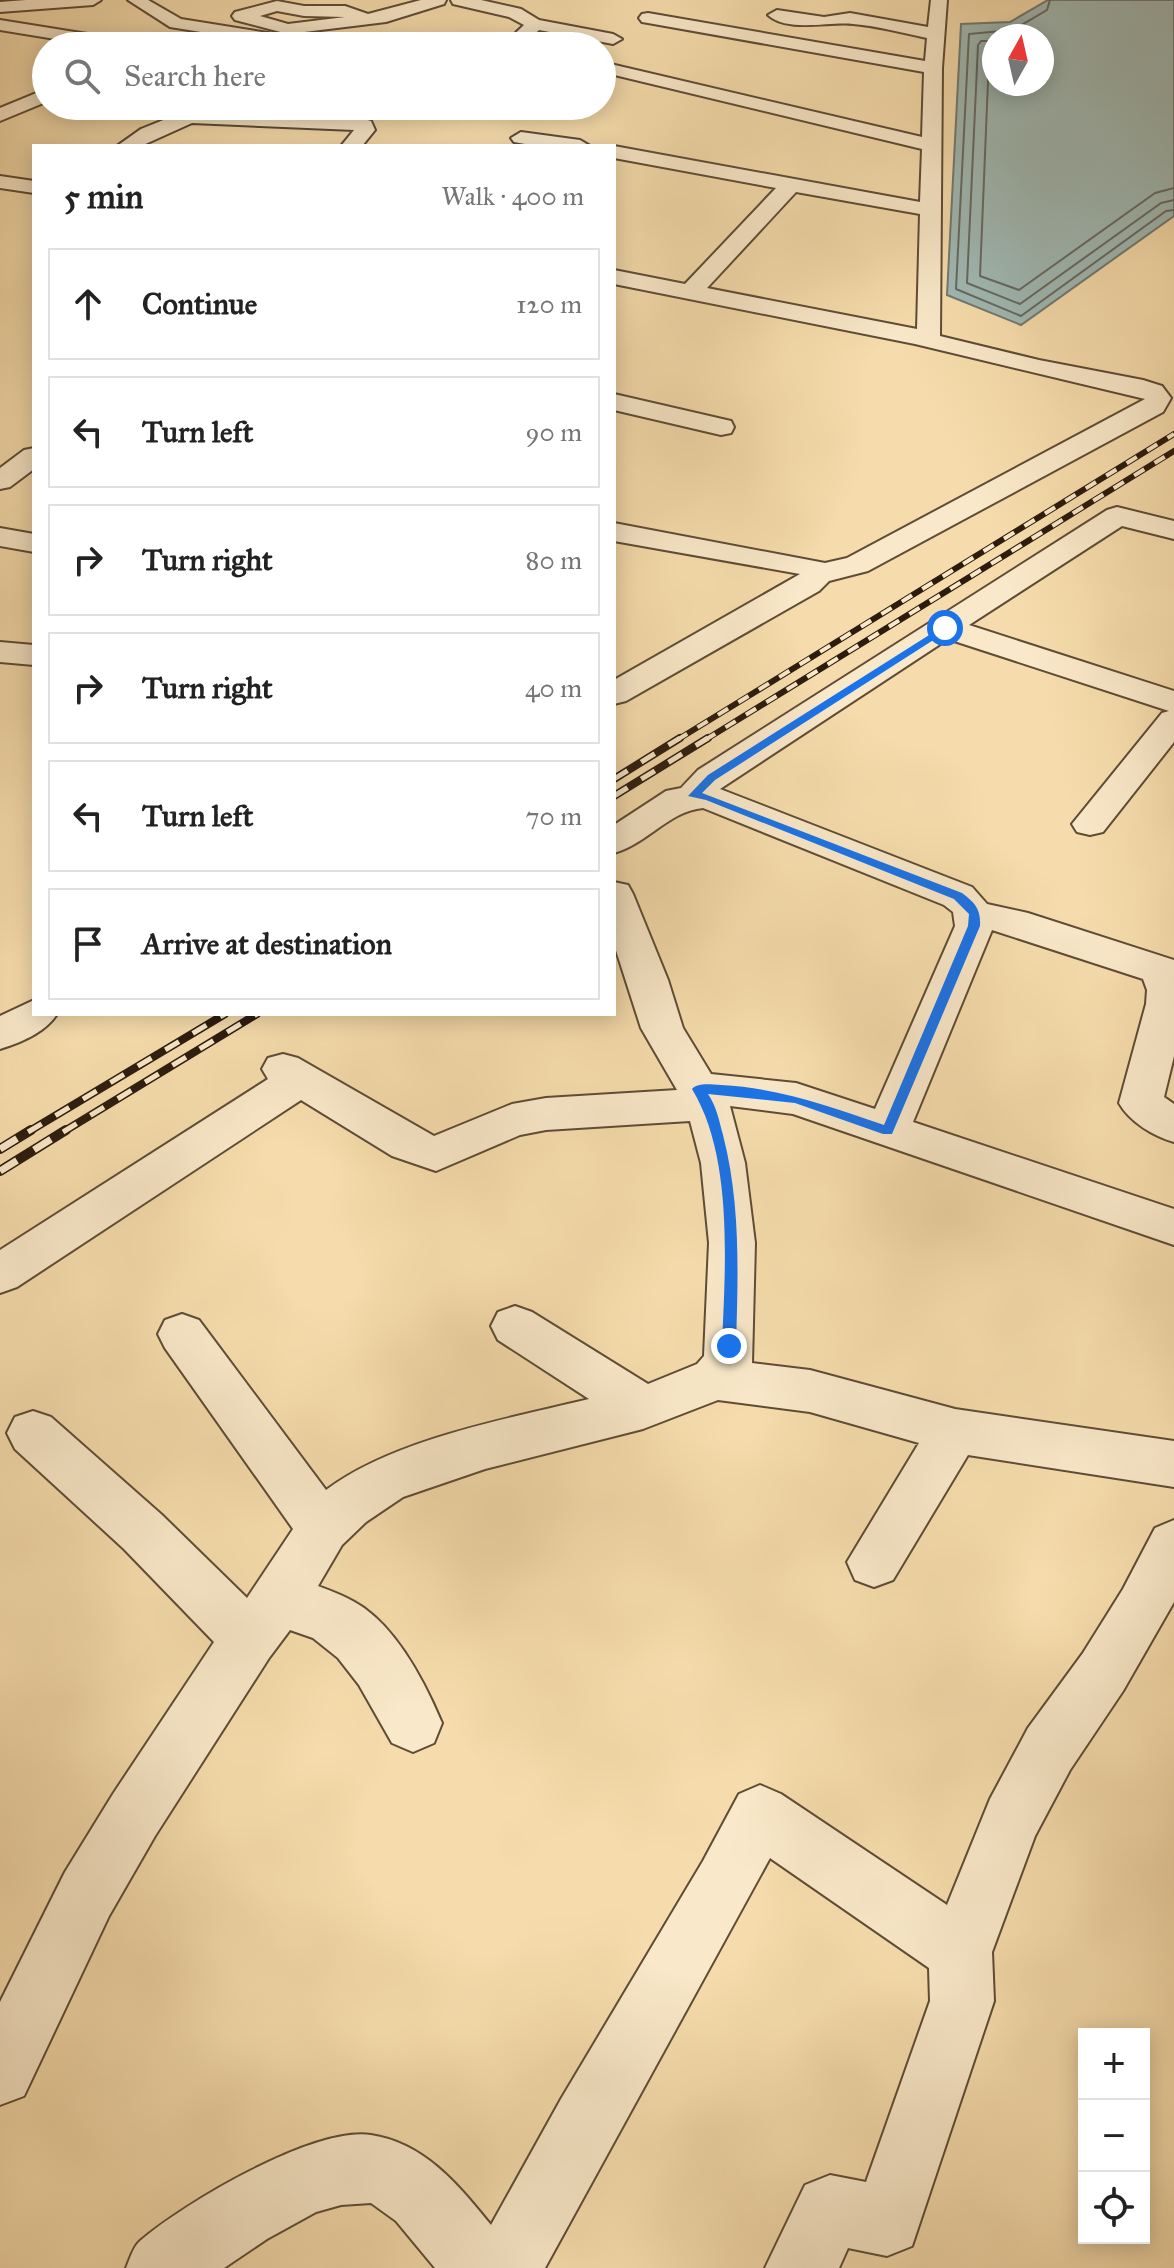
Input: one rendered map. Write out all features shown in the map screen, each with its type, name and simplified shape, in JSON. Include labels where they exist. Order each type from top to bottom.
[{"type":"street","points":[[0,7],[93,0]]},
{"type":"street","points":[[136,0],[176,23],[245,32]]},
{"type":"street","points":[[323,32],[367,19],[386,17],[438,0]]},
{"type":"street","points":[[459,0],[515,13],[533,24],[625,32],[754,35],[933,68]]},
{"type":"street","points":[[916,337],[927,336],[930,331],[934,1]]},
{"type":"street","points":[[515,13],[537,4]]},
{"type":"street","points":[[281,32],[233,14],[277,6],[307,11],[345,11],[367,19]]},
{"type":"street","points":[[625,32],[668,6]]},
{"type":"street","points":[[758,11],[824,22],[850,18],[936,34]]},
{"type":"street","points":[[754,35],[788,17]]},
{"type":"street","points":[[525,32],[533,24]]},
{"type":"street","points":[[0,25],[40,32]]},
{"type":"street","points":[[0,44],[32,34]]},
{"type":"street","points":[[616,70],[931,145]]},
{"type":"street","points":[[797,112],[824,98]]},
{"type":"street","points":[[0,115],[32,101]]},
{"type":"street","points":[[130,144],[166,123],[178,120]]},
{"type":"street","points":[[256,120],[364,125],[365,130],[353,144]]},
{"type":"street","points":[[528,120],[519,142],[550,144]]},
{"type":"street","points":[[616,152],[931,210]]},
{"type":"street","points":[[0,182],[32,187]]},
{"type":"street","points":[[691,291],[790,186]]},
{"type":"street","points":[[616,277],[916,337],[1038,368],[1134,386],[1153,392],[1158,398],[1154,406],[1102,432],[1002,491],[866,561],[843,570],[818,574],[808,584],[616,693]]},
{"type":"street","points":[[616,407],[721,427]]},
{"type":"street","points":[[0,481],[32,457]]},
{"type":"street","points":[[693,796],[711,778],[1117,516],[1174,530]]},
{"type":"street","points":[[616,532],[805,566],[818,574]]},
{"type":"street","points":[[0,537],[32,543]]},
{"type":"street","points":[[945,628],[1174,702]]},
{"type":"street","points":[[0,652],[32,655]]},
{"type":"street","points":[[1090,824],[1174,720]]},
{"type":"street","points":[[616,840],[679,799],[707,797],[958,896],[970,905],[975,914],[974,926],[887,1131]]},
{"type":"street","points":[[616,899],[648,980],[662,1028],[703,1097],[723,1163],[732,1243],[728,1361],[715,1379]]},
{"type":"street","points":[[975,914],[1014,922],[1160,970],[1167,990],[1166,1004],[1141,1103],[1174,1126]]},
{"type":"street","points":[[0,1034],[32,1016]]},
{"type":"street","points":[[0,1274],[291,1075],[408,1144],[436,1154],[491,1128],[535,1116],[742,1091],[796,1099],[1174,1227]]},
{"type":"street","points":[[515,1326],[643,1407]]},
{"type":"street","points":[[182,1334],[323,1528]]},
{"type":"street","points":[[9,2030],[134,1815],[323,1528],[347,1505],[386,1480],[485,1447],[643,1407],[715,1379],[810,1391],[955,1431],[1174,1464]]},
{"type":"street","points":[[874,1562],[955,1431]]},
{"type":"street","points":[[33,1433],[143,1532],[264,1620],[334,1620],[355,1637],[379,1666],[413,1723]]},
{"type":"street","points":[[801,2268],[830,2210],[887,2221],[962,2001],[960,1952],[1011,1820],[1049,1749],[1103,1672],[1159,1615],[1174,1545]]},
{"type":"street","points":[[506,2268],[585,2123],[725,1883],[760,1815],[960,1952]]},
{"type":"street","points":[[162,2268],[281,2191],[325,2174],[364,2167],[396,2176],[422,2199],[480,2268]]},
{"type":"water","points":[[1048,0],[1174,0],[1174,216],[1021,325],[947,295],[961,24],[1010,22]]},
{"type":"railway","points":[[677,740],[1174,434]]},
{"type":"railway","points":[[705,740],[1174,451]]},
{"type":"railway","points":[[616,778],[680,738]]},
{"type":"railway","points":[[616,795],[708,738]]},
{"type":"railway","points":[[28,1132],[222,1016]]},
{"type":"railway","points":[[63,1132],[254,1016]]},
{"type":"railway","points":[[0,1149],[31,1130]]},
{"type":"railway","points":[[0,1171],[66,1130]]},
{"type":"route","points":[[729,1346],[732,1243],[723,1163],[708,1104],[698,1089],[742,1091],[796,1099],[887,1131],[974,926],[975,914],[970,905],[958,896],[707,797],[693,796],[711,778],[945,628]]}]
